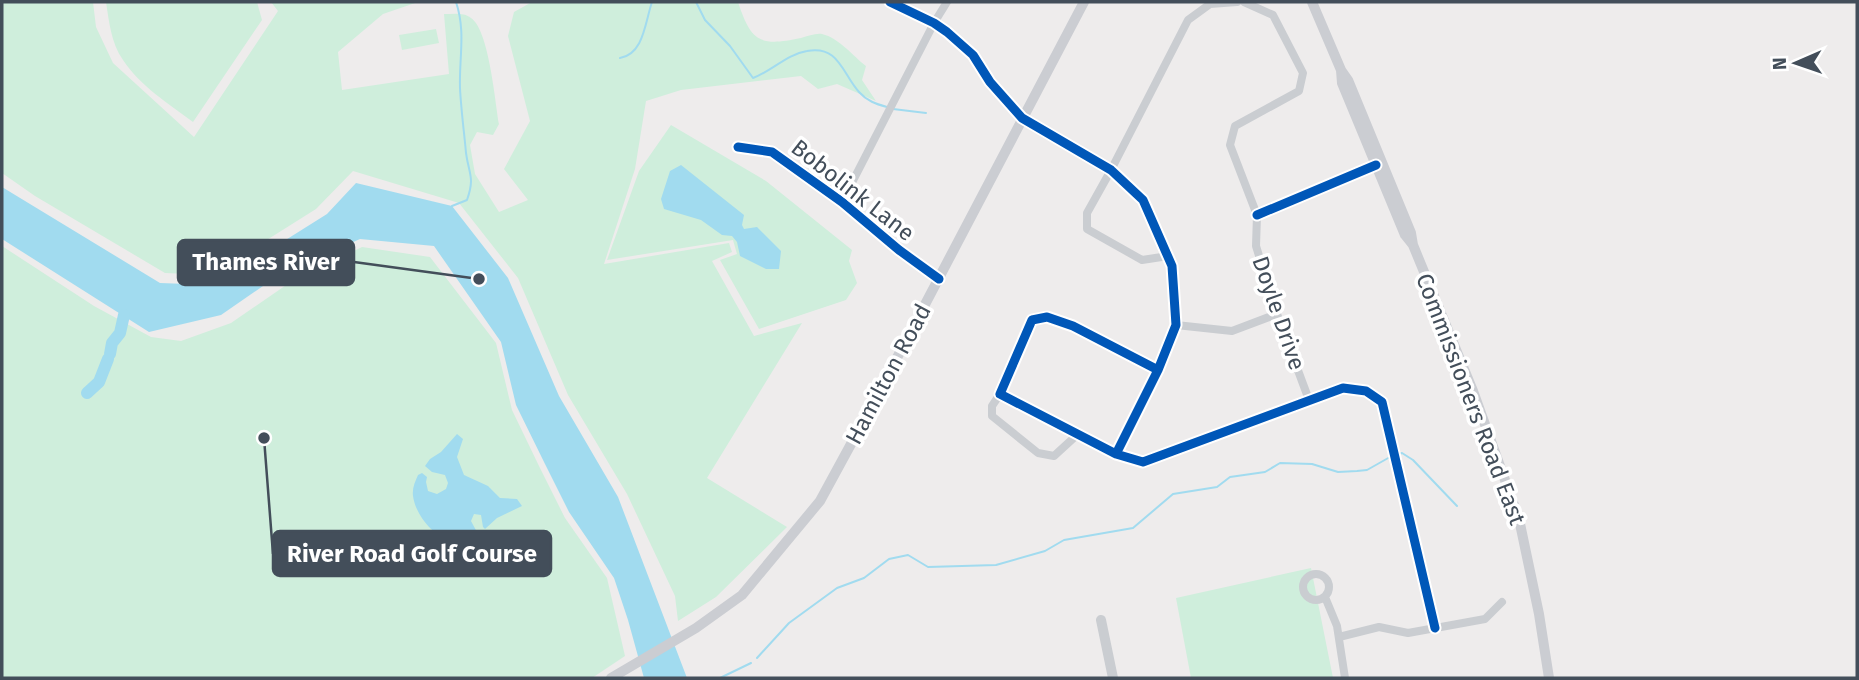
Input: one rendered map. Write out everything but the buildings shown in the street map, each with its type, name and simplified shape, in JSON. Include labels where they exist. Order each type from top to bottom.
[{"type":"main road","name":"Hamilton Road","points":[[614,676],[684,636],[742,595],[820,501],[1084,2]]},
{"type":"main road","name":"Commissioners Road East","points":[[1312,2],[1341,70],[1348,80],[1411,233],[1413,245],[1473,391],[1519,519],[1549,678]]},
{"type":"main road","name":"Commissioners Road East","points":[[1341,70],[1342,83],[1405,235],[1413,245]]},
{"type":"street","points":[[890,2],[934,23],[973,55],[990,82],[1022,118],[1111,170],[1143,200],[1172,265],[1176,326],[1158,370],[1116,454]]},
{"type":"street","points":[[842,202],[947,2]]},
{"type":"street","points":[[1168,256],[1142,260],[1087,229],[1087,213],[1188,20],[1210,4],[1237,2]]},
{"type":"street","name":"Doyle Drive","points":[[1244,2],[1273,15],[1303,73],[1299,91],[1235,126],[1230,145],[1258,215],[1256,246],[1277,314],[1309,400]]},
{"type":"street","name":"Bobolink Lane","points":[[738,147],[772,152],[842,202],[899,250],[939,279]]},
{"type":"street","points":[[1258,215],[1376,165]]},
{"type":"street","points":[[1176,326],[1232,331],[1277,314]]},
{"type":"street","points":[[1079,434],[1054,456],[1038,453],[992,416],[992,405],[1000,394],[1032,320],[1047,317],[1073,326],[1158,370]]},
{"type":"street","points":[[1000,394],[1116,454],[1143,461],[1343,388],[1366,391],[1382,402],[1435,628]]},
{"type":"street","points":[[1325,597],[1339,637],[1345,678]]},
{"type":"street","points":[[1339,637],[1379,628],[1408,633],[1485,619],[1502,602]]},
{"type":"street","points":[[1101,620],[1113,678]]},
{"type":"green space","points":[[2,2],[93,2],[96,27],[113,63],[194,137],[278,11],[271,2],[418,2],[383,14],[338,52],[342,90],[449,74],[444,14],[468,16],[477,25],[487,51],[499,124],[493,135],[477,132],[470,145],[475,174],[499,212],[528,200],[504,169],[530,121],[508,36],[514,12],[532,2],[738,2],[747,25],[753,33],[766,41],[787,41],[815,34],[834,39],[866,66],[862,80],[876,101],[837,84],[818,89],[801,76],[681,90],[646,101],[635,169],[604,264],[729,243],[732,252],[712,261],[754,336],[802,323],[707,478],[787,527],[716,597],[678,621],[675,596],[627,494],[568,395],[518,278],[459,203],[353,171],[316,209],[211,275],[165,273],[35,196],[2,173]]},
{"type":"green space","points":[[106,2],[257,2],[262,20],[193,122],[146,86],[123,60],[113,39]]},
{"type":"green space","points":[[436,29],[439,43],[402,50],[399,35]]},
{"type":"green space","points":[[671,125],[766,181],[852,250],[849,261],[857,283],[846,300],[759,329],[720,260],[737,254],[733,240],[607,260],[639,171]]},
{"type":"green space","points":[[2,246],[94,306],[151,337],[181,341],[231,323],[292,281],[362,247],[430,257],[496,343],[512,410],[565,518],[607,578],[625,656],[592,678],[2,678]]},
{"type":"green space","points":[[1311,568],[1333,678],[1191,678],[1176,598]]},
{"type":"water","points":[[681,165],[744,215],[744,229],[757,227],[781,251],[779,269],[766,269],[740,256],[737,242],[732,236],[722,235],[701,220],[664,209],[661,199],[670,171]]},
{"type":"water","points":[[356,183],[452,206],[508,278],[559,396],[618,497],[687,678],[644,678],[614,578],[569,512],[516,405],[501,342],[434,246],[360,239],[279,275],[221,315],[149,332],[2,239],[2,187],[160,283],[214,285],[327,214]]},
{"type":"water","points":[[457,434],[463,439],[457,457],[464,475],[488,486],[500,498],[517,499],[522,506],[497,518],[485,529],[481,515],[474,514],[471,521],[478,534],[451,539],[444,538],[426,524],[414,503],[413,490],[418,475],[422,473],[427,477],[428,491],[437,494],[446,489],[448,483],[445,475],[432,472],[425,466]]},
{"type":"waterway","points":[[452,206],[467,200],[471,181],[461,104],[461,34],[456,2]]},
{"type":"waterway","points":[[620,58],[628,55],[639,44],[652,2]]},
{"type":"waterway","points":[[696,2],[705,20],[730,46],[753,78],[793,55],[818,50],[826,52],[839,62],[853,85],[865,98],[887,107]]},
{"type":"waterway","points":[[893,109],[926,113]]},
{"type":"waterway","points":[[110,354],[112,343],[120,333],[124,315]]},
{"type":"waterway","points":[[87,393],[99,382],[108,359]]},
{"type":"waterway","points":[[1399,454],[1402,453],[1413,460],[1457,506]]},
{"type":"waterway","points":[[757,658],[789,623],[837,588],[864,578],[889,559],[908,555],[928,567],[996,565],[1045,551],[1064,540],[1133,528],[1173,494],[1217,487],[1230,477],[1265,472],[1280,463],[1312,464],[1338,472],[1357,471],[1367,470],[1390,457]]},
{"type":"waterway","points":[[720,678],[751,663]]},
{"type":"cycle path","points":[[890,2],[947,32],[973,55],[990,82],[1022,118],[1111,170],[1143,200],[1172,266],[1176,325],[1158,370],[1116,454]]},
{"type":"cycle path","points":[[738,147],[772,152],[842,202],[899,250],[939,279]]},
{"type":"cycle path","points":[[1257,215],[1376,165]]},
{"type":"cycle path","points":[[1158,370],[1073,326],[1047,317],[1032,320],[1000,394],[1116,454],[1143,462],[1343,388],[1366,391],[1382,402],[1435,628]]},
{"type":"place","name":"Thames River","points":[[479,279]]},
{"type":"place","name":"River Road Golf Course","points":[[264,438]]}]
